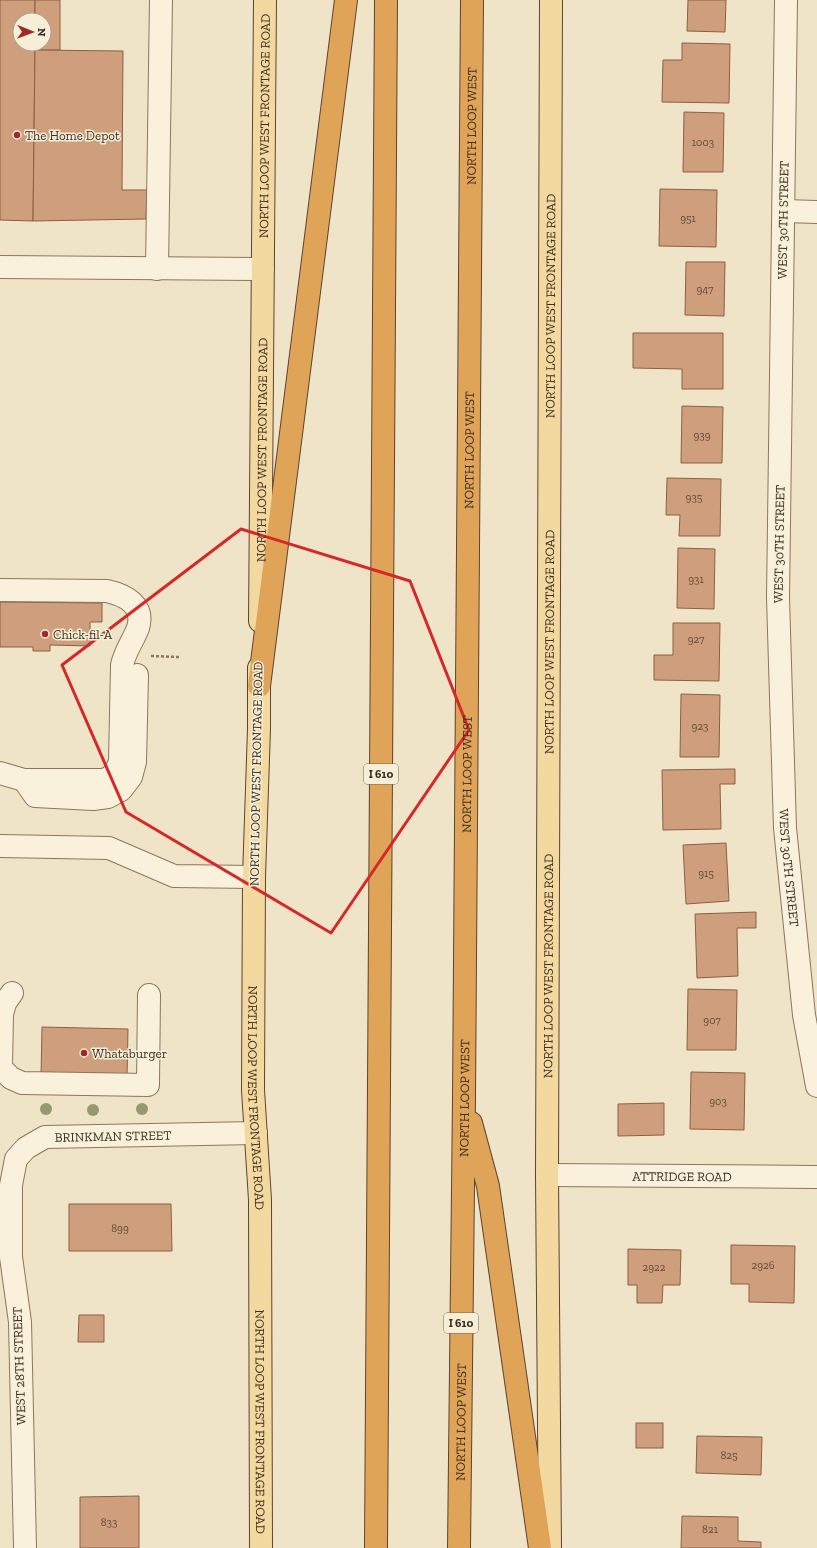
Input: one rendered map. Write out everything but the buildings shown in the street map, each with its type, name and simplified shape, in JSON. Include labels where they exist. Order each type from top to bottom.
[{"type":"highway","points":[[259,686],[346,0]]},
{"type":"highway","name":"I 610","points":[[376,1548],[386,0]]},
{"type":"highway","name":"NORTH LOOP WEST","points":[[459,1548],[464,1098],[472,0]]},
{"type":"highway","points":[[464,1098],[488,1186],[540,1548]]},
{"type":"main road","name":"NORTH LOOP WEST FRONTAGE ROAD","points":[[261,1548],[260,1200],[253,1090],[254,877],[259,686],[265,0]]},
{"type":"main road","name":"NORTH LOOP WEST FRONTAGE ROAD","points":[[550,1548],[547,1175],[551,0]]},
{"type":"street","points":[[157,269],[161,0]]},
{"type":"street","name":"WEST 30TH STREET","points":[[786,0],[778,598],[785,828],[804,1015],[817,1086]]},
{"type":"street","points":[[784,211],[817,212]]},
{"type":"street","points":[[0,267],[263,269]]},
{"type":"street","points":[[0,590],[107,591],[121,594],[132,602],[139,612],[138,627],[124,655],[122,665],[120,762],[116,771],[111,777],[104,780],[24,780],[0,773]]},
{"type":"street","points":[[0,846],[109,848],[174,876],[254,877]]},
{"type":"street","points":[[12,993],[5,1003],[2,1014],[1,1068],[11,1078],[22,1083],[148,1085],[149,995]]},
{"type":"street","name":"BRINKMAN STREET","points":[[6,1185],[16,1159],[26,1148],[45,1137],[256,1133]]},
{"type":"street","name":"ATTRIDGE ROAD","points":[[547,1175],[817,1177]]},
{"type":"street","name":"WEST 28TH STREET","points":[[6,1185],[11,1256],[20,1322],[25,1548]]},
{"type":"path","points":[[145,656],[179,657]]},
{"type":"highlighted area","points":[[241,529],[410,581],[469,730],[331,933],[126,812],[62,665]]},
{"type":"place","name":"The Home Depot","points":[[17,135]]},
{"type":"place","name":"Chick-fil-A","points":[[45,634]]},
{"type":"place","name":"Whataburger","points":[[84,1053]]}]
